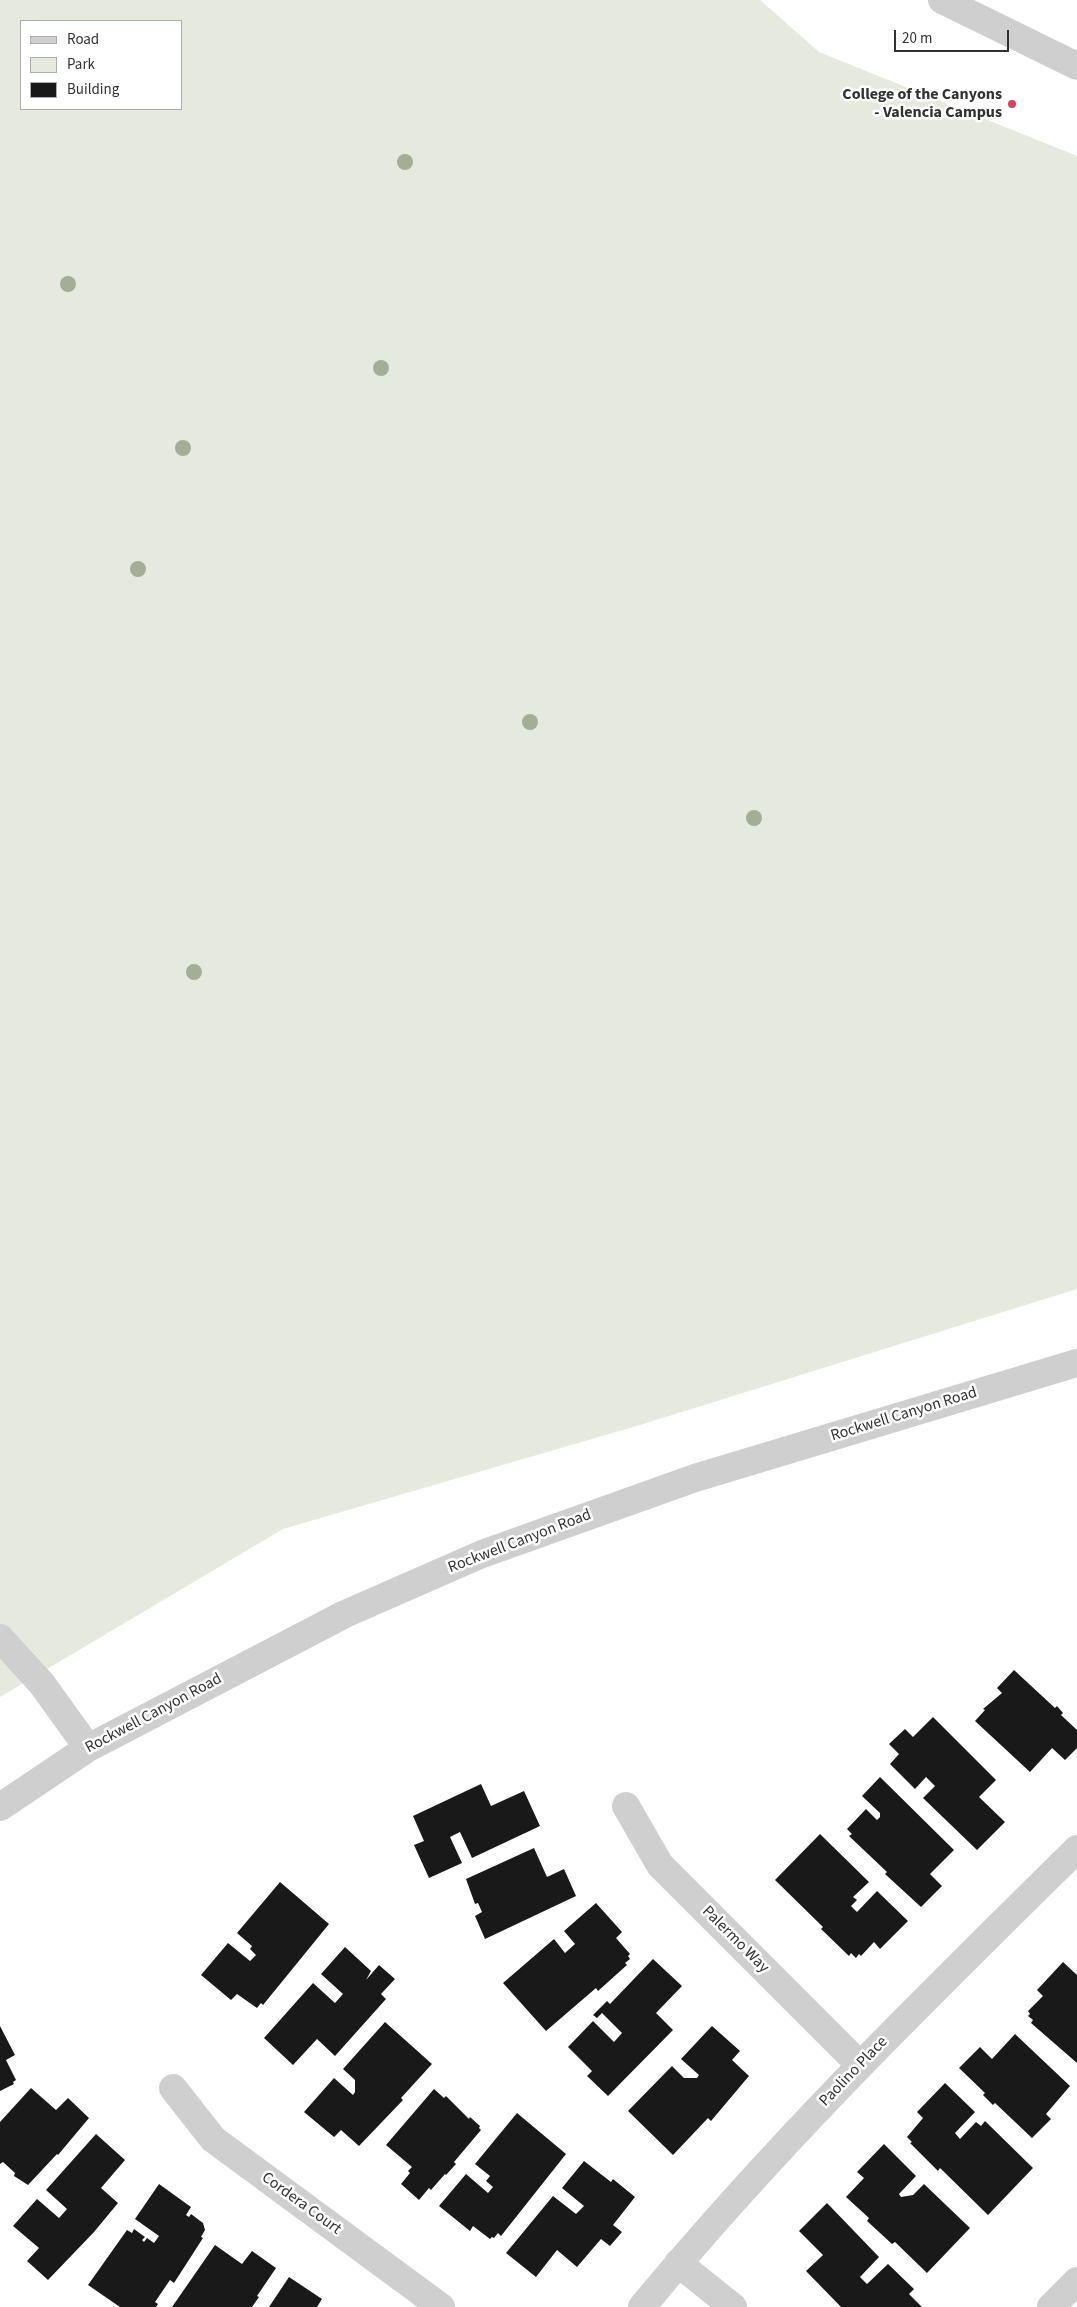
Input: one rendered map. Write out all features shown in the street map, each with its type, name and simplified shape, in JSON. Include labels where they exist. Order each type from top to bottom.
[{"type":"street","points":[[942,0],[1077,66]]},
{"type":"street","name":"Rockwell Canyon Road","points":[[0,1807],[88,1748],[345,1614],[482,1554],[696,1478],[1077,1363]]},
{"type":"street","points":[[0,1638],[42,1684],[88,1748]]},
{"type":"street","name":"Palermo Way","points":[[626,1806],[660,1865],[859,2064]]},
{"type":"street","name":"Paolino Place","points":[[642,2307],[678,2263],[859,2064],[1077,1848]]},
{"type":"street","name":"Cordera Court","points":[[173,2088],[213,2140],[441,2307]]},
{"type":"street","points":[[678,2263],[733,2307]]},
{"type":"street","points":[[1052,2307],[1077,2281]]},
{"type":"green space","points":[[0,0],[760,0],[819,52],[1077,156],[1077,1289],[640,1425],[283,1529],[0,1697]]},
{"type":"building","points":[[1014,1670],[1055,1708],[1057,1706],[1063,1713],[1061,1715],[1077,1730],[1077,1748],[1065,1760],[1052,1748],[1030,1772],[975,1721],[985,1710],[983,1709],[1002,1693],[997,1688]]},
{"type":"building","points":[[933,1717],[996,1780],[979,1797],[1005,1822],[977,1850],[923,1798],[935,1786],[926,1777],[915,1789],[890,1764],[899,1754],[889,1744],[905,1729],[913,1737]]},
{"type":"building","points":[[880,1777],[954,1850],[930,1874],[942,1886],[921,1907],[885,1874],[887,1872],[849,1836],[852,1834],[847,1829],[866,1809],[877,1820],[880,1817],[880,1813],[862,1796]]},
{"type":"building","points":[[481,1784],[491,1806],[524,1791],[540,1826],[472,1858],[460,1832],[450,1837],[462,1863],[429,1878],[414,1845],[424,1841],[413,1816]]},
{"type":"building","points":[[820,1834],[869,1882],[853,1897],[857,1900],[851,1906],[857,1912],[877,1891],[908,1921],[880,1949],[874,1942],[861,1956],[859,1954],[856,1958],[851,1953],[849,1956],[821,1929],[823,1927],[775,1880]]},
{"type":"building","points":[[534,1848],[547,1877],[564,1869],[576,1896],[485,1939],[475,1916],[482,1912],[478,1903],[475,1904],[466,1879]]},
{"type":"building","points":[[280,1882],[329,1924],[263,2005],[261,2003],[257,2008],[237,1994],[231,2000],[201,1975],[228,1943],[250,1961],[256,1955],[250,1949],[252,1946],[237,1933]]},
{"type":"building","points":[[596,1903],[622,1932],[616,1938],[630,1954],[628,1956],[630,1959],[625,1963],[627,1965],[598,1991],[596,1988],[546,2031],[503,1983],[554,1939],[565,1953],[575,1944],[564,1931]]},
{"type":"building","points":[[345,1947],[371,1971],[366,1980],[379,1965],[395,1979],[381,1994],[386,1999],[335,2056],[317,2039],[293,2065],[264,2038],[313,1983],[335,2003],[343,1994],[321,1974]]},
{"type":"building","points":[[653,1959],[682,1986],[656,2013],[673,2030],[608,2096],[587,2076],[592,2071],[568,2047],[593,2021],[614,2042],[622,2033],[602,2013],[597,2018],[593,2015],[607,2001],[610,2004]]},
{"type":"building","points":[[1063,1962],[1077,1975],[1077,2063],[1031,2023],[1033,2020],[1028,2016],[1030,2014],[1028,2011],[1043,1996],[1037,1990]]},
{"type":"building","points":[[385,2022],[432,2064],[401,2098],[403,2100],[359,2146],[341,2130],[334,2137],[304,2112],[334,2078],[353,2095],[355,2092],[355,2080],[343,2069]]},
{"type":"building","points":[[0,2026],[15,2055],[6,2060],[16,2080],[13,2082],[14,2084],[0,2091]]},
{"type":"building","points":[[712,2026],[740,2051],[732,2060],[749,2076],[711,2121],[708,2118],[673,2155],[628,2111],[672,2066],[684,2078],[697,2078],[699,2075],[681,2059]]},
{"type":"building","points":[[1015,2034],[1070,2086],[1046,2114],[1051,2119],[1032,2138],[995,2103],[993,2105],[983,2095],[985,2093],[959,2068],[980,2047],[992,2059]]},
{"type":"building","points":[[945,2083],[975,2112],[955,2133],[960,2139],[976,2122],[981,2126],[985,2121],[1033,2168],[988,2215],[940,2168],[938,2171],[910,2143],[912,2142],[907,2137],[923,2118],[917,2112]]},
{"type":"building","points":[[31,2088],[56,2110],[68,2098],[89,2118],[58,2155],[28,2185],[14,2176],[15,2173],[3,2162],[0,2164],[0,2122]]},
{"type":"building","points":[[434,2089],[444,2098],[446,2096],[469,2119],[470,2117],[480,2126],[481,2130],[454,2162],[456,2164],[431,2190],[429,2188],[419,2200],[401,2184],[410,2173],[408,2171],[412,2167],[386,2145]]},
{"type":"building","points":[[517,2113],[566,2154],[501,2236],[498,2233],[494,2238],[490,2239],[473,2226],[470,2231],[439,2206],[466,2174],[488,2193],[493,2187],[486,2181],[490,2176],[475,2164]]},
{"type":"building","points":[[96,2134],[125,2160],[101,2188],[118,2203],[94,2232],[48,2280],[27,2261],[39,2248],[13,2226],[37,2199],[59,2218],[67,2209],[46,2190]]},
{"type":"building","points":[[884,2144],[916,2176],[899,2194],[901,2197],[913,2195],[924,2184],[970,2228],[927,2273],[895,2242],[892,2244],[867,2221],[869,2218],[846,2197],[864,2178],[857,2172]]},
{"type":"building","points":[[584,2161],[611,2182],[613,2179],[635,2197],[613,2225],[622,2232],[610,2246],[601,2239],[577,2267],[557,2250],[536,2277],[506,2253],[553,2196],[576,2214],[584,2206],[562,2188]]},
{"type":"building","points":[[159,2184],[191,2207],[186,2215],[189,2217],[191,2214],[203,2223],[205,2230],[201,2237],[203,2238],[174,2283],[170,2280],[155,2302],[158,2304],[156,2307],[120,2307],[88,2285],[127,2230],[132,2233],[134,2229],[145,2237],[142,2240],[144,2242],[147,2238],[154,2243],[159,2236],[135,2219]]},
{"type":"building","points":[[827,2203],[879,2257],[860,2277],[867,2284],[888,2264],[914,2289],[909,2294],[922,2307],[841,2307],[806,2271],[823,2255],[799,2231]]},
{"type":"building","points":[[215,2245],[242,2264],[252,2251],[276,2268],[257,2296],[259,2297],[252,2307],[172,2307]]},
{"type":"building","points":[[289,2277],[322,2299],[317,2307],[269,2307]]},
{"type":"place","name":"College of the Canyons - Valencia Campus","points":[[1012,104]]}]
